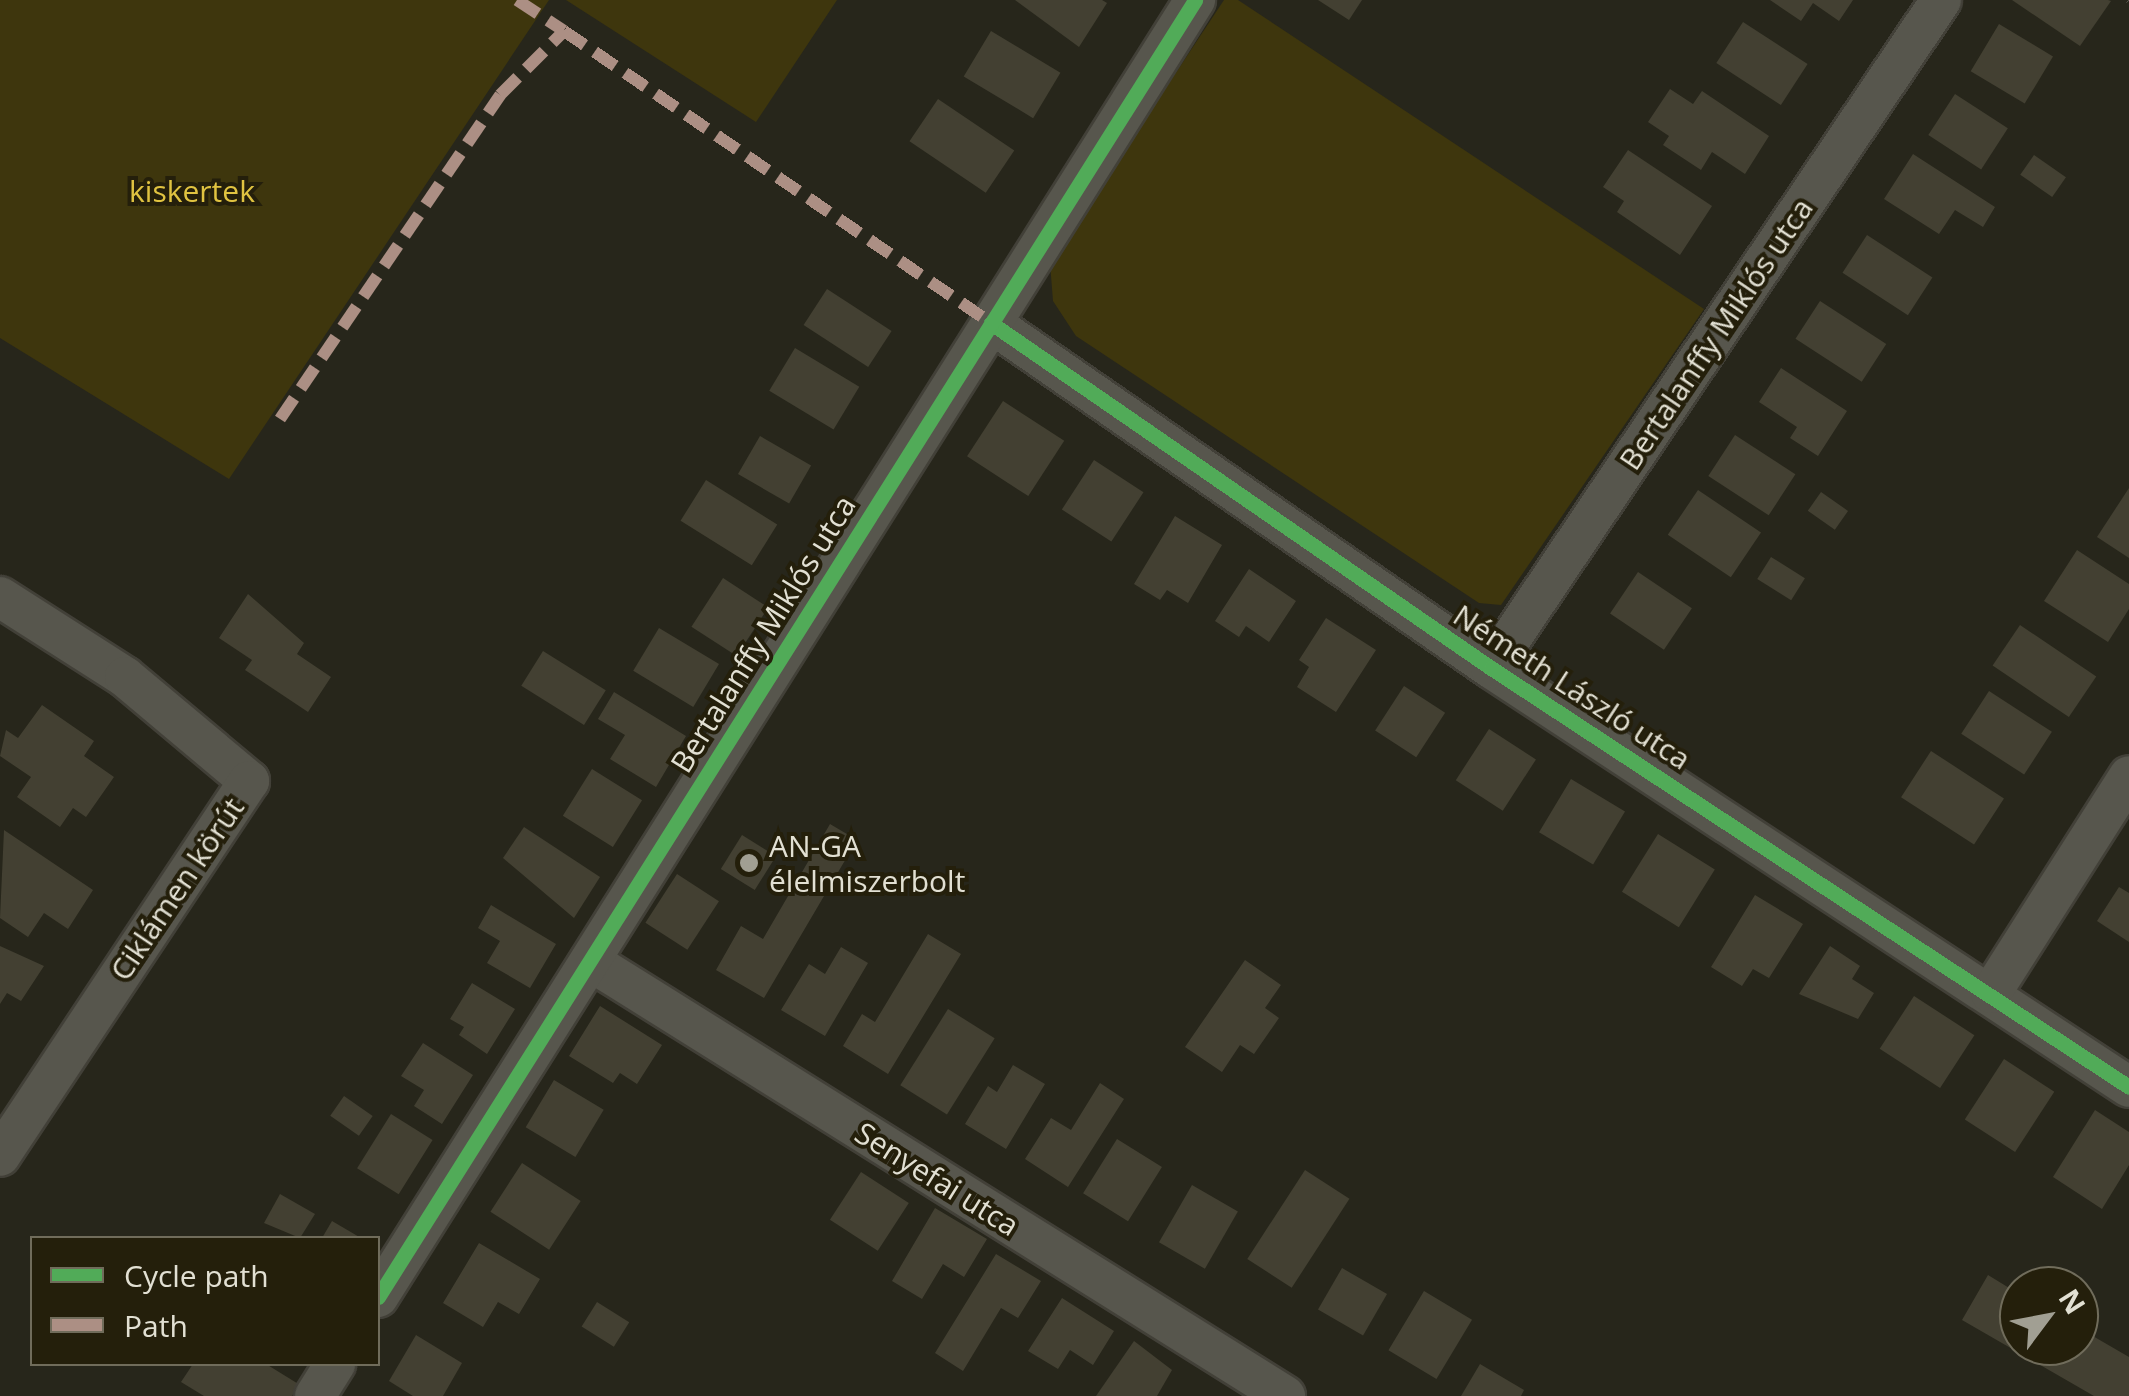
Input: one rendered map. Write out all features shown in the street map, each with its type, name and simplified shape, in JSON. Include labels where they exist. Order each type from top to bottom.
[{"type":"street","name":"Bertalanffy Miklós utca","points":[[380,1294],[1196,0]]},
{"type":"street","name":"Bertalanffy Miklós utca","points":[[1491,668],[1942,0]]},
{"type":"street","name":"Németh László utca","points":[[991,323],[1491,668],[2129,1087]]},
{"type":"street","name":"Ciklámen körút","points":[[0,597],[125,678],[249,781],[0,1156]]},
{"type":"street","points":[[1990,993],[2129,776]]},
{"type":"street","name":"Senyefai utca","points":[[590,962],[1284,1396]]},
{"type":"street","points":[[315,1396],[335,1366]]},
{"type":"green space","name":"kiskertek","points":[[0,0],[549,0],[229,479],[0,338]]},
{"type":"green space","points":[[566,0],[837,0],[756,122]]},
{"type":"green space","points":[[1224,0],[1238,0],[1704,309],[1501,605],[1479,603],[1076,336],[1053,301],[1050,263]]},
{"type":"building","points":[[1015,0],[1102,0],[1107,3],[1079,47]]},
{"type":"building","points":[[1318,0],[1362,0],[1349,20]]},
{"type":"building","points":[[1770,0],[1853,0],[1839,21],[1813,3],[1801,21]]},
{"type":"building","points":[[2012,0],[2108,0],[2111,1],[2080,46]]},
{"type":"building","points":[[1743,22],[1808,64],[1781,105],[1716,63]]},
{"type":"building","points":[[1999,24],[2053,56],[2025,104],[1971,71]]},
{"type":"building","points":[[991,31],[1060,73],[1033,118],[964,76]]},
{"type":"building","points":[[1670,89],[1693,104],[1702,91],[1769,136],[1745,174],[1712,152],[1701,170],[1663,145],[1669,136],[1648,122]]},
{"type":"building","points":[[1955,94],[2008,128],[1981,169],[1928,135]]},
{"type":"building","points":[[938,99],[1014,150],[986,193],[909,141]]},
{"type":"building","points":[[1628,150],[1712,206],[1680,255],[1617,212],[1624,201],[1603,187]]},
{"type":"building","points":[[1913,154],[1995,207],[1983,227],[1955,210],[1939,234],[1884,199]]},
{"type":"building","points":[[2034,155],[2066,177],[2052,197],[2020,175]]},
{"type":"building","points":[[1867,235],[1932,277],[1908,315],[1842,273]]},
{"type":"building","points":[[827,289],[892,331],[868,367],[804,325]]},
{"type":"building","points":[[1820,301],[1886,344],[1862,382],[1795,339]]},
{"type":"building","points":[[795,348],[859,387],[834,429],[769,391]]},
{"type":"building","points":[[1781,368],[1847,411],[1818,456],[1790,438],[1797,427],[1759,402]]},
{"type":"building","points":[[1003,401],[1064,441],[1028,496],[967,456]]},
{"type":"building","points":[[1735,435],[1795,474],[1769,515],[1708,476]]},
{"type":"building","points":[[760,436],[811,465],[789,504],[738,474]]},
{"type":"building","points":[[1094,460],[1143,492],[1111,542],[1062,509]]},
{"type":"building","points":[[706,480],[777,525],[752,565],[681,521]]},
{"type":"building","points":[[2129,488],[2129,558],[2097,537]]},
{"type":"building","points":[[1698,490],[1761,532],[1731,577],[1668,535]]},
{"type":"building","points":[[1821,492],[1848,511],[1835,530],[1808,511]]},
{"type":"building","points":[[1175,516],[1222,545],[1188,603],[1167,590],[1160,600],[1134,584]]},
{"type":"building","points":[[2077,550],[2129,584],[2129,609],[2108,642],[2044,601]]},
{"type":"building","points":[[1771,557],[1805,578],[1791,600],[1757,579]]},
{"type":"building","points":[[1249,569],[1296,601],[1269,642],[1246,626],[1239,637],[1215,621]]},
{"type":"building","points":[[1638,572],[1692,608],[1664,650],[1610,613]]},
{"type":"building","points":[[723,578],[768,607],[737,656],[691,627]]},
{"type":"building","points":[[248,594],[304,643],[297,654],[331,677],[308,712],[245,670],[252,660],[219,638]]},
{"type":"building","points":[[1326,618],[1376,650],[1336,712],[1297,687],[1309,667],[1299,660]]},
{"type":"building","points":[[2020,625],[2096,676],[2069,717],[1993,666]]},
{"type":"building","points":[[659,628],[719,664],[693,707],[633,671]]},
{"type":"building","points":[[543,651],[606,690],[584,725],[521,686]]},
{"type":"building","points":[[1404,686],[1445,713],[1416,757],[1375,730]]},
{"type":"building","points":[[1989,691],[2052,732],[2024,775],[1961,734]]},
{"type":"building","points":[[614,692],[686,736],[656,787],[610,759],[625,735],[598,719]]},
{"type":"building","points":[[42,705],[94,741],[84,756],[114,777],[86,817],[73,808],[60,827],[17,797],[31,777],[0,756],[6,730],[18,738]]},
{"type":"building","points":[[1489,729],[1536,759],[1503,811],[1456,780]]},
{"type":"building","points":[[1931,751],[2004,798],[1974,845],[1901,797]]},
{"type":"building","points":[[592,769],[642,800],[613,847],[563,816]]},
{"type":"building","points":[[1571,779],[1625,811],[1593,865],[1539,832]]},
{"type":"building","points":[[830,824],[857,840],[764,998],[716,970],[741,926],[763,939]]},
{"type":"building","points":[[524,827],[600,877],[574,918],[503,858]]},
{"type":"building","points":[[4,830],[93,890],[68,929],[44,913],[28,937],[0,918]]},
{"type":"building","points":[[1658,834],[1715,870],[1679,927],[1622,892]]},
{"type":"building","name":"AN-GA élelmiszerbolt","points":[[742,835],[776,856],[755,890],[721,869]]},
{"type":"building","points":[[677,874],[719,901],[687,950],[645,923]]},
{"type":"building","points":[[2119,887],[2129,893],[2129,942],[2097,921]]},
{"type":"building","points":[[1755,895],[1803,924],[1769,978],[1753,969],[1742,986],[1711,967]]},
{"type":"building","points":[[491,905],[556,944],[530,988],[487,963],[500,941],[478,928]]},
{"type":"building","points":[[928,934],[961,954],[888,1074],[843,1046],[862,1014],[875,1022]]},
{"type":"building","points":[[0,946],[44,966],[21,1001],[7,993],[0,1004]]},
{"type":"building","points":[[1830,946],[1860,966],[1852,979],[1874,993],[1858,1019],[1799,994]]},
{"type":"building","points":[[841,947],[868,963],[825,1036],[781,1010],[809,964],[825,974]]},
{"type":"building","points":[[1245,960],[1281,985],[1265,1008],[1279,1018],[1254,1054],[1240,1045],[1222,1072],[1185,1047]]},
{"type":"building","points":[[472,983],[515,1009],[487,1054],[459,1035],[464,1027],[450,1019]]},
{"type":"building","points":[[1914,996],[1974,1035],[1940,1088],[1880,1049]]},
{"type":"building","points":[[600,1006],[662,1045],[637,1084],[620,1073],[613,1083],[569,1056]]},
{"type":"building","points":[[948,1009],[995,1038],[947,1114],[900,1085]]},
{"type":"building","points":[[423,1043],[473,1075],[442,1124],[414,1106],[424,1090],[401,1076]]},
{"type":"building","points":[[2004,1059],[2054,1092],[2015,1152],[1965,1119]]},
{"type":"building","points":[[1013,1065],[1045,1084],[1006,1149],[965,1124],[988,1086],[997,1092]]},
{"type":"building","points":[[554,1080],[604,1110],[575,1157],[526,1127]]},
{"type":"building","points":[[1100,1083],[1124,1099],[1068,1187],[1025,1159],[1051,1118],[1071,1130]]},
{"type":"building","points":[[344,1096],[373,1116],[359,1136],[330,1116]]},
{"type":"building","points":[[2095,1110],[2129,1132],[2129,1165],[2102,1209],[2053,1177]]},
{"type":"building","points":[[391,1114],[433,1140],[399,1194],[357,1168]]},
{"type":"building","points":[[1117,1139],[1162,1167],[1128,1221],[1083,1193]]},
{"type":"building","points":[[522,1163],[581,1201],[549,1250],[490,1212]]},
{"type":"building","points":[[1305,1170],[1349,1199],[1292,1288],[1247,1259]]},
{"type":"building","points":[[861,1172],[909,1203],[878,1251],[830,1220]]},
{"type":"building","points":[[1192,1185],[1238,1212],[1205,1269],[1159,1242]]},
{"type":"building","points":[[280,1194],[315,1214],[301,1236],[264,1223]]},
{"type":"building","points":[[935,1208],[987,1239],[964,1277],[943,1264],[922,1299],[892,1281]]},
{"type":"building","points":[[332,1221],[358,1236],[323,1236]]},
{"type":"building","points":[[479,1243],[540,1279],[519,1314],[498,1302],[483,1327],[443,1303]]},
{"type":"building","points":[[996,1254],[1041,1281],[1018,1318],[1001,1308],[963,1371],[935,1353]]},
{"type":"building","points":[[1342,1268],[1387,1294],[1363,1336],[1318,1310]]},
{"type":"building","points":[[1988,1275],[1999,1282],[1999,1341],[1962,1320]]},
{"type":"building","points":[[1424,1291],[1472,1320],[1436,1379],[1388,1350]]},
{"type":"building","points":[[1062,1298],[1114,1331],[1093,1365],[1070,1350],[1058,1369],[1028,1351]]},
{"type":"building","points":[[597,1302],[629,1322],[614,1347],[582,1327]]},
{"type":"building","points":[[416,1335],[462,1363],[443,1396],[413,1396],[389,1381]]},
{"type":"building","points":[[2099,1340],[2129,1357],[2129,1396],[2094,1396],[2042,1366],[2099,1366]]},
{"type":"building","points":[[1134,1341],[1172,1370],[1157,1396],[1096,1396]]},
{"type":"building","points":[[1480,1364],[1524,1390],[1521,1396],[1461,1396]]},
{"type":"building","points":[[192,1366],[269,1366],[300,1385],[292,1396],[204,1396],[181,1382]]},
{"type":"marked path","points":[[517,0],[564,31]]},
{"type":"marked path","points":[[280,419],[500,95],[564,31],[991,323]]},
{"type":"cycle path","points":[[380,1294],[1195,0]]},
{"type":"cycle path","points":[[991,323],[1491,668],[2129,1087]]},
{"type":"place","name":"AN-GA élelmiszerbolt","points":[[749,863]]}]
